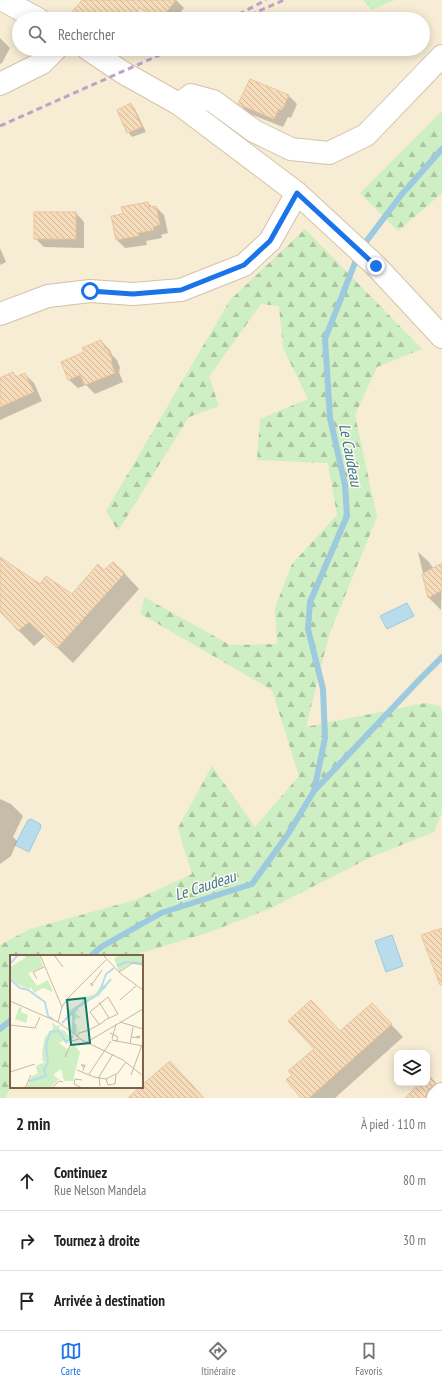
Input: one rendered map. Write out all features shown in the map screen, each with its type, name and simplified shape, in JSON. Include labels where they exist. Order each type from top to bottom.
[{"type":"street","points":[[3,0],[25,12]]},
{"type":"street","points":[[0,84],[42,63],[49,56]]},
{"type":"street","points":[[98,56],[122,72],[180,104],[297,193],[376,266],[442,337]]},
{"type":"street","points":[[180,104],[191,95],[213,101],[254,131],[291,149],[328,153],[366,135],[442,56]]},
{"type":"street","points":[[0,314],[48,296],[90,291],[133,294],[181,290],[244,265],[270,241],[297,193]]},
{"type":"street","points":[[438,1098],[442,1094]]},
{"type":"shaded area","points":[[0,0],[363,0],[372,10],[395,0],[442,0],[442,1098],[0,1098]]},
{"type":"green space","points":[[363,0],[395,0],[372,10]]},
{"type":"green space","points":[[442,111],[442,193],[398,231],[360,193]]},
{"type":"green space","points":[[305,229],[422,349],[377,367],[355,415],[377,517],[329,635],[306,727],[425,703],[440,706],[442,712],[442,813],[434,832],[369,858],[269,909],[210,932],[134,955],[10,955],[10,1088],[5,1098],[0,1098],[0,945],[30,929],[135,900],[192,874],[178,828],[212,766],[255,827],[299,776],[272,690],[141,614],[144,597],[230,645],[277,644],[275,608],[292,564],[337,515],[328,463],[257,460],[260,419],[308,399],[283,348],[279,306],[261,304],[209,377],[219,406],[189,417],[118,531],[106,511],[230,300]]},
{"type":"water","points":[[407,603],[414,616],[387,629],[380,616]]},
{"type":"water","points":[[31,819],[40,824],[41,827],[29,852],[15,845],[28,820]]},
{"type":"water","points":[[392,935],[403,966],[386,972],[375,941]]},
{"type":"building","points":[[82,0],[176,0],[167,12],[145,12],[140,8],[136,12],[72,12]]},
{"type":"building","points":[[250,79],[289,95],[282,110],[279,109],[274,119],[238,104]]},
{"type":"building","points":[[131,103],[142,127],[127,133],[117,110]]},
{"type":"building","points":[[148,202],[149,207],[156,206],[160,225],[153,227],[154,230],[138,233],[139,236],[116,240],[111,216],[123,214],[121,207]]},
{"type":"building","points":[[34,212],[76,212],[76,239],[34,239]]},
{"type":"building","points":[[101,340],[112,359],[111,362],[115,373],[85,385],[80,375],[68,380],[61,362],[84,352],[82,348]]},
{"type":"building","points":[[13,372],[16,377],[25,373],[34,392],[0,407],[0,378]]},
{"type":"building","points":[[0,557],[40,584],[46,576],[72,594],[98,564],[104,570],[113,562],[125,573],[57,648],[29,622],[18,631],[0,610]]},
{"type":"building","points":[[442,563],[442,590],[428,598],[422,574]]},
{"type":"building","points":[[442,928],[442,985],[440,985],[421,935]]},
{"type":"building","points":[[311,1000],[340,1031],[372,1003],[392,1024],[309,1098],[301,1098],[286,1080],[292,1075],[288,1071],[314,1049],[288,1021]]},
{"type":"building","points":[[170,1061],[204,1098],[128,1098],[139,1088],[143,1088],[143,1084]]},
{"type":"building","points":[[430,1077],[436,1083],[429,1089],[426,1094],[426,1098],[405,1098],[417,1086],[430,1086]]},
{"type":"waterway","name":"Le Caudeau","points":[[362,247],[402,194],[442,149]]},
{"type":"waterway","name":"Le Caudeau","points":[[92,955],[101,947],[161,913],[252,884],[288,834],[314,791],[325,738],[323,689],[308,629],[310,602],[347,516],[345,485],[330,418],[325,339],[358,255]]},
{"type":"waterway","name":"Le Caudeau","points":[[314,791],[442,657]]},
{"type":"waterway","name":"Le Caudeau","points":[[0,1029],[10,1021]]},
{"type":"railway","points":[[243,12],[266,0]]},
{"type":"railway","points":[[257,12],[284,0]]},
{"type":"railway","points":[[0,126],[157,56]]},
{"type":"route","points":[[90,291],[133,294],[181,290],[244,265],[270,241],[297,193],[376,266]]}]
